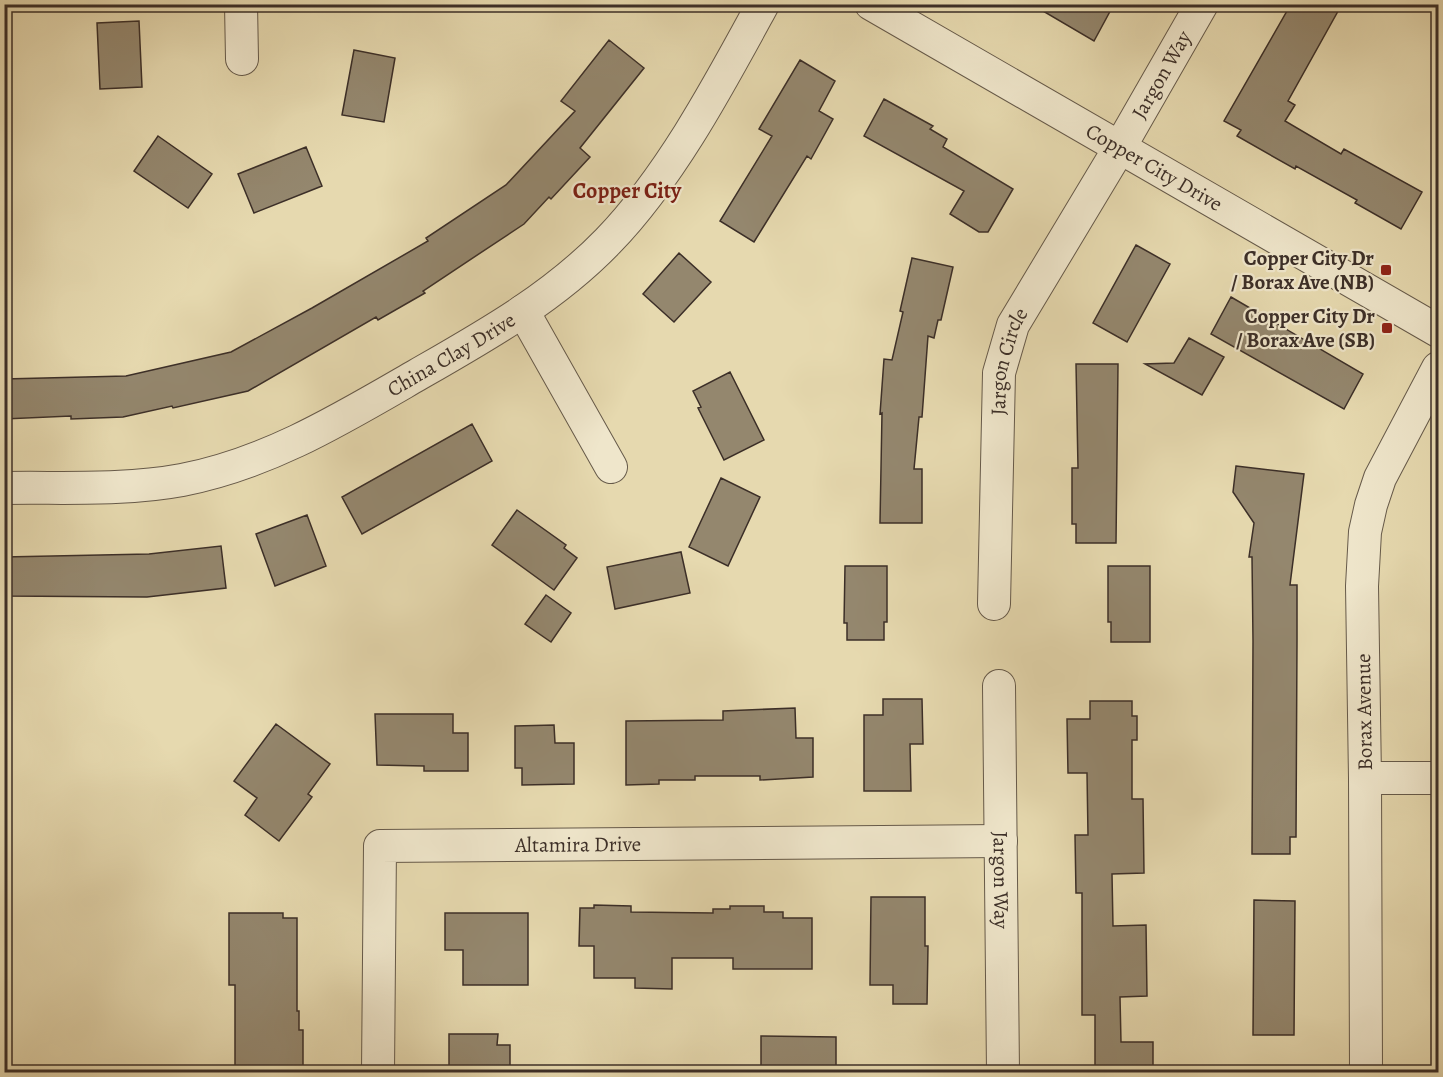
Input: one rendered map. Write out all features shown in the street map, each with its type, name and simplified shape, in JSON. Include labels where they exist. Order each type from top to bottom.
[{"type":"street","points":[[241,4],[242,59]]},
{"type":"street","name":"China Clay Drive","points":[[4,488],[136,486],[181,480],[230,468],[296,443],[479,340],[557,288],[586,262],[631,214],[701,114],[763,4]]},
{"type":"street","name":"Copper City Drive","points":[[871,4],[1438,331]]},
{"type":"street","name":"Jargon Way","points":[[1120,147],[1202,4]]},
{"type":"street","name":"Jargon Circle","points":[[994,604],[999,373],[1013,325],[1120,147]]},
{"type":"street","points":[[523,311],[611,467]]},
{"type":"street","name":"Borax Avenue","points":[[1366,1072],[1362,586],[1367,523],[1380,478],[1438,368]]},
{"type":"street","name":"Jargon Way","points":[[999,686],[1003,1072]]},
{"type":"street","points":[[1365,778],[1438,778]]},
{"type":"street","name":"Altamira Drive","points":[[378,1072],[380,846],[1001,841]]},
{"type":"path","points":[[798,5],[799,10]]},
{"type":"building","points":[[1031,4],[1114,4],[1094,41]]},
{"type":"building","points":[[1291,4],[1342,4],[1288,101],[1295,105],[1285,121],[1341,154],[1344,149],[1422,192],[1401,229],[1355,203],[1357,200],[1296,166],[1295,169],[1237,136],[1241,130],[1224,121]]},
{"type":"building","points":[[139,21],[142,87],[100,89],[97,23]]},
{"type":"building","points":[[609,40],[644,68],[580,148],[590,157],[524,224],[423,291],[425,293],[378,320],[376,317],[248,391],[123,417],[71,419],[71,416],[4,419],[4,379],[126,376],[231,352],[428,241],[426,238],[506,185],[575,111],[561,101]]},
{"type":"building","points":[[354,50],[395,58],[384,122],[342,115]]},
{"type":"building","points":[[800,60],[835,81],[819,111],[833,119],[811,159],[807,156],[754,242],[720,221],[772,136],[759,129]]},
{"type":"building","points":[[884,99],[933,126],[930,129],[947,139],[943,147],[1013,189],[988,232],[979,232],[950,214],[964,191],[864,136]]},
{"type":"building","points":[[158,136],[212,174],[188,208],[134,171]]},
{"type":"building","points":[[306,147],[322,186],[254,213],[238,174]]},
{"type":"building","points":[[1136,245],[1170,264],[1127,342],[1093,323]]},
{"type":"building","points":[[679,253],[711,282],[674,322],[643,294]]},
{"type":"building","points":[[912,258],[953,267],[941,320],[938,320],[934,338],[928,336],[922,417],[919,417],[914,469],[922,469],[922,523],[880,523],[882,413],[880,414],[884,359],[892,360]]},
{"type":"building","points":[[1231,297],[1363,374],[1344,409],[1211,334]]},
{"type":"building","points":[[1189,338],[1224,357],[1202,395],[1145,364],[1174,363]]},
{"type":"building","points":[[1076,364],[1118,364],[1116,543],[1076,543],[1076,524],[1072,524],[1072,468],[1078,468]]},
{"type":"building","points":[[730,372],[764,440],[724,460],[698,408],[701,407],[693,391]]},
{"type":"building","points":[[472,424],[492,461],[362,534],[342,497]]},
{"type":"building","points":[[1236,466],[1304,474],[1290,585],[1297,585],[1297,640],[1296,837],[1290,837],[1290,854],[1252,854],[1253,641],[1252,557],[1249,557],[1254,523],[1233,492]]},
{"type":"building","points":[[721,478],[760,497],[728,566],[689,547]]},
{"type":"building","points":[[517,510],[566,545],[564,548],[577,558],[554,590],[492,545]]},
{"type":"building","points":[[307,515],[326,566],[275,586],[256,534]]},
{"type":"building","points":[[221,546],[226,588],[147,597],[4,596],[4,557],[149,554]]},
{"type":"building","points":[[681,552],[690,593],[615,609],[607,567]]},
{"type":"building","points":[[845,566],[887,566],[887,622],[884,622],[884,640],[847,640],[847,623],[844,623]]},
{"type":"building","points":[[1108,566],[1150,566],[1150,642],[1111,642],[1111,622],[1108,622]]},
{"type":"building","points":[[546,595],[571,613],[551,642],[525,624]]},
{"type":"building","points":[[883,699],[922,699],[923,744],[910,744],[911,791],[864,791],[864,715],[883,715]]},
{"type":"building","points":[[1090,701],[1132,701],[1132,716],[1137,716],[1137,740],[1132,740],[1132,799],[1143,799],[1144,873],[1112,874],[1113,926],[1146,925],[1147,996],[1120,997],[1121,1042],[1153,1042],[1153,1072],[1095,1072],[1095,1015],[1082,1015],[1082,893],[1076,893],[1075,835],[1088,835],[1087,773],[1068,773],[1067,719],[1090,719]]},
{"type":"building","points":[[795,708],[796,738],[813,738],[813,777],[760,780],[760,776],[695,776],[695,780],[659,780],[659,784],[626,785],[626,721],[723,720],[723,711]]},
{"type":"building","points":[[375,714],[453,714],[453,733],[468,733],[468,771],[424,771],[424,766],[377,765]]},
{"type":"building","points":[[276,724],[330,764],[308,794],[312,797],[279,841],[245,815],[257,798],[234,781]]},
{"type":"building","points":[[554,725],[555,743],[574,743],[574,784],[522,785],[522,768],[515,768],[515,726]]},
{"type":"building","points":[[871,897],[925,897],[925,946],[928,946],[927,1004],[893,1004],[893,985],[870,985]]},
{"type":"building","points":[[1254,900],[1295,901],[1294,1035],[1253,1035]]},
{"type":"building","points":[[594,905],[631,906],[631,912],[713,913],[713,909],[730,909],[730,906],[764,906],[764,912],[783,912],[783,918],[812,918],[812,969],[733,969],[733,958],[672,958],[672,989],[635,988],[635,978],[594,978],[594,946],[579,946],[580,908],[594,908]]},
{"type":"building","points":[[229,913],[283,913],[283,918],[297,918],[297,1011],[299,1011],[299,1030],[303,1030],[303,1072],[235,1072],[235,985],[229,985]]},
{"type":"building","points":[[445,913],[528,913],[528,985],[463,985],[463,950],[445,950]]},
{"type":"building","points":[[449,1034],[498,1034],[497,1045],[510,1045],[510,1072],[449,1072]]},
{"type":"building","points":[[761,1036],[836,1037],[836,1072],[761,1072]]},
{"type":"place","name":"Copper City Dr / Borax Ave (NB)","points":[[1386,270]]},
{"type":"place","name":"Copper City Dr / Borax Ave (SB)","points":[[1387,328]]},
{"type":"district","name":"Copper City","points":[[627,191]]}]
